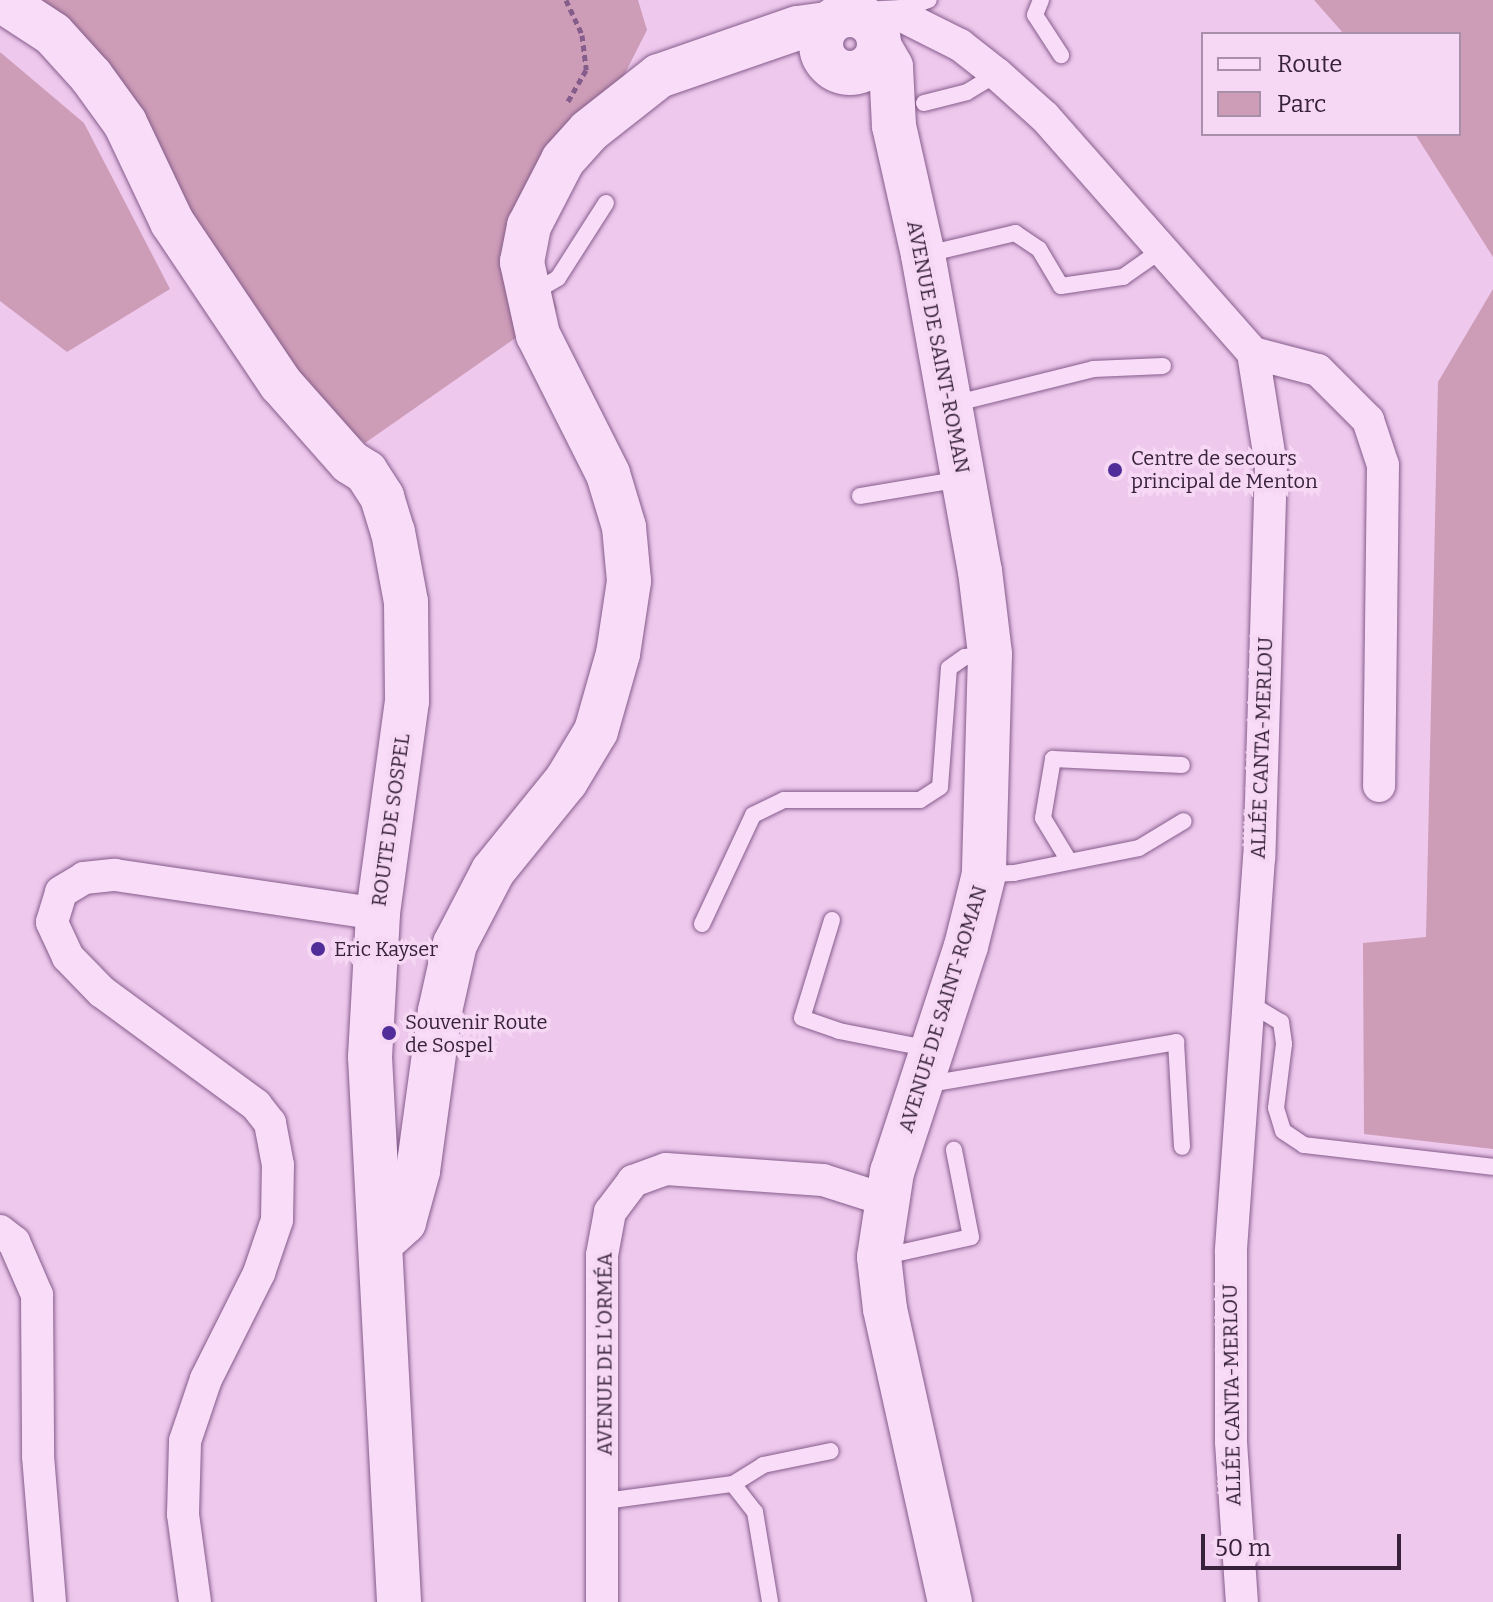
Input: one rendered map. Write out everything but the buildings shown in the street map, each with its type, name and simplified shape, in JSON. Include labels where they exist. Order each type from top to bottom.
[{"type":"street","name":"ROUTE DE SOSPEL","points":[[1,0],[53,34],[91,76],[125,123],[172,222],[281,384],[350,462],[366,472],[382,497],[406,614],[407,701],[370,913],[373,1244],[399,1602]]},
{"type":"street","name":"ALLÉE CANTA-MERLOU","points":[[853,31],[933,10],[1045,117],[1160,251],[1216,307],[1253,353],[1271,465],[1259,858],[1231,1252],[1231,1442],[1242,1602]]},
{"type":"street","points":[[373,1244],[404,1222],[418,1171],[440,1011],[455,944],[493,871],[566,781],[596,731],[618,654],[629,581],[624,527],[591,432],[538,335],[522,262],[529,226],[563,160],[589,131],[659,76],[746,47],[853,31]]},
{"type":"street","name":"AVENUE DE SAINT-ROMAN","points":[[853,31],[909,115],[923,255],[990,654],[984,874],[886,1200],[879,1257],[894,1354],[950,1602]]},
{"type":"street","points":[[1253,353],[1318,370],[1368,420],[1383,465],[1379,786]]},
{"type":"street","points":[[195,1602],[183,1514],[185,1441],[206,1379],[259,1273],[277,1220],[278,1165],[270,1123],[256,1105],[102,992],[68,957],[52,922],[61,892],[84,878],[115,875],[370,913]]},
{"type":"street","name":"AVENUE DE L'ORMÉA","points":[[602,1602],[605,1501],[602,1255],[610,1212],[633,1181],[666,1169],[823,1180],[886,1200]]},
{"type":"street","points":[[0,1231],[14,1242],[37,1295],[38,1456],[50,1602]]},
{"type":"lane","points":[[1041,0],[1035,15],[1061,55]]},
{"type":"lane","points":[[909,115],[967,92],[997,74]]},
{"type":"lane","points":[[528,295],[558,278],[606,203]]},
{"type":"lane","points":[[923,255],[1015,233],[1039,249],[1061,286],[1123,277],[1160,251]]},
{"type":"lane","points":[[949,405],[1093,369],[1163,366]]},
{"type":"lane","points":[[860,496],[963,479]]},
{"type":"lane","points":[[702,924],[753,815],[784,800],[920,800],[940,787],[949,668],[965,657],[990,654]]},
{"type":"lane","points":[[1069,861],[1043,818],[1053,759],[1182,765]]},
{"type":"lane","points":[[984,874],[1139,848],[1184,821]]},
{"type":"lane","points":[[832,920],[802,1018],[927,1067],[976,1080],[1176,1042],[1182,1147]]},
{"type":"lane","points":[[1249,1003],[1281,1022],[1284,1044],[1276,1108],[1283,1131],[1304,1145],[1493,1167]]},
{"type":"lane","points":[[879,1257],[971,1237],[954,1150]]},
{"type":"lane","points":[[605,1501],[733,1484],[763,1465],[831,1451]]},
{"type":"lane","points":[[733,1484],[755,1512],[770,1602]]},
{"type":"path","points":[[559,117],[586,70],[582,35],[566,0]]},
{"type":"green space","points":[[31,0],[638,0],[647,30],[558,205],[541,257],[557,309],[365,443],[326,410]]},
{"type":"green space","points":[[1314,0],[1493,0],[1493,257],[1416,136],[1461,136],[1461,32],[1342,32]]},
{"type":"green space","points":[[0,52],[84,123],[170,289],[67,352],[0,301]]},
{"type":"green space","points":[[1493,289],[1493,1149],[1364,1134],[1363,943],[1426,937],[1438,382]]},
{"type":"place","name":"Centre de secours principal de Menton","points":[[1115,470]]},
{"type":"place","name":"Eric Kayser","points":[[318,949]]},
{"type":"place","name":"Souvenir Route de Sospel","points":[[389,1033]]}]
